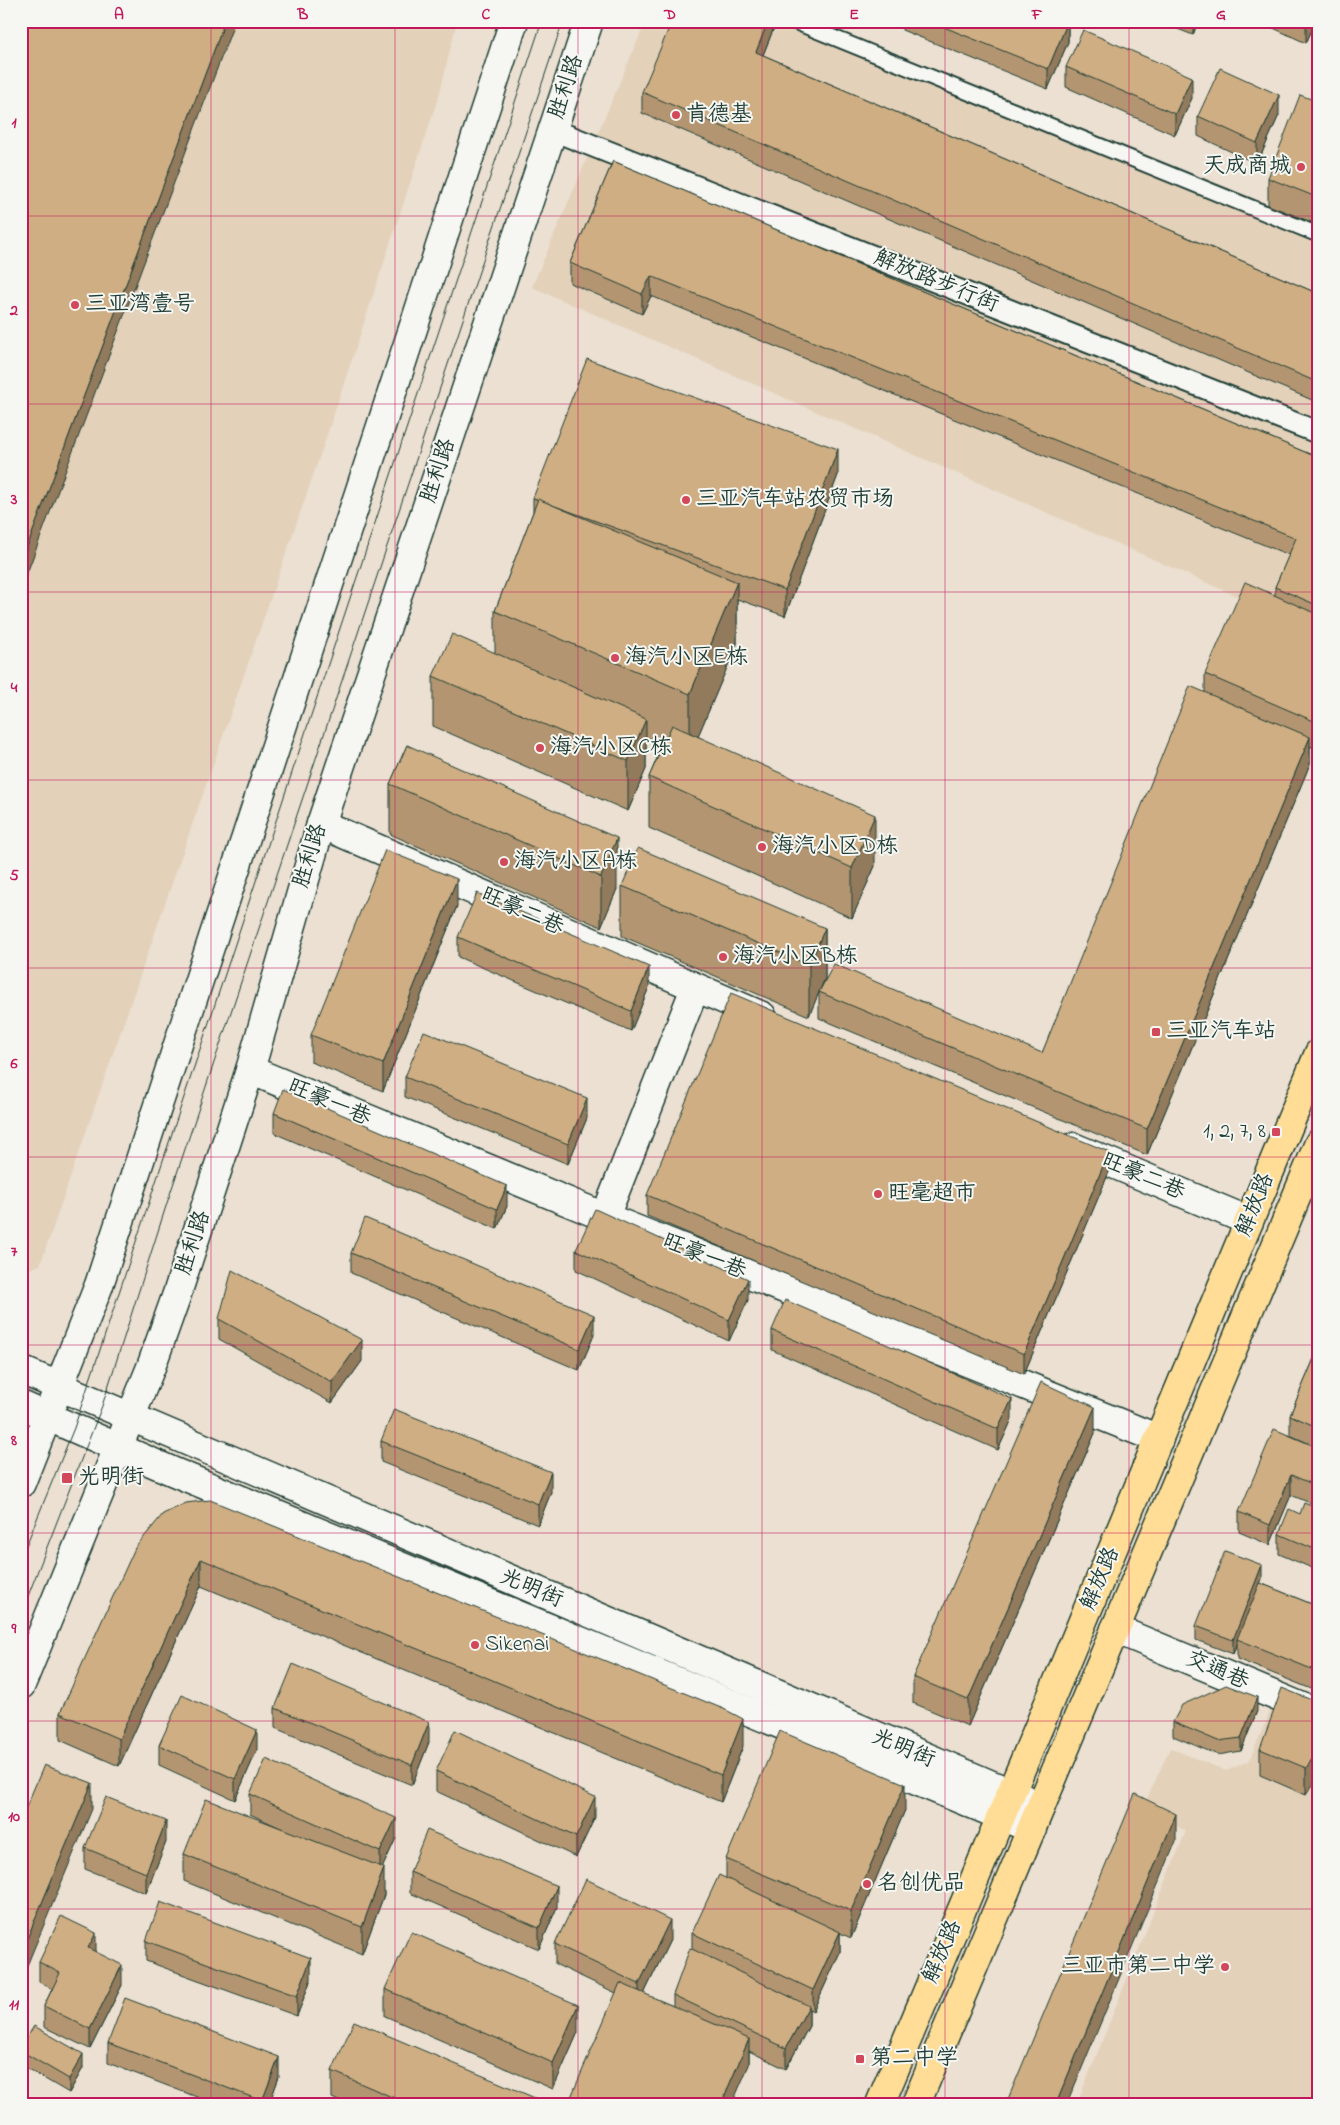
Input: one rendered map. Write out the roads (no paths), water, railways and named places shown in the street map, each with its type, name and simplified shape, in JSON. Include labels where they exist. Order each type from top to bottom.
[{"type":"main road","points":[[21,1483],[99,1286],[514,21]]},
{"type":"main road","name":"胜利路","points":[[21,1685],[130,1417],[177,1294],[250,1070],[321,824],[589,21]]},
{"type":"main road","name":"旺豪二巷","points":[[321,824],[786,1026]]},
{"type":"main road","points":[[605,1217],[695,988]]},
{"type":"main road","name":"解放路","points":[[880,2104],[1319,1052]]},
{"type":"main road","name":"旺豪一巷","points":[[250,1070],[605,1217],[1159,1439]]},
{"type":"main road","name":"旺豪二巷","points":[[1050,1137],[1249,1222]]},
{"type":"main road","name":"解放路","points":[[916,2104],[1319,1143]]},
{"type":"main road","name":"光明街","points":[[21,1370],[1005,1805]]},
{"type":"main road","name":"光明街","points":[[21,1404],[118,1447],[1036,1818]]},
{"type":"main road","name":"交通巷","points":[[1114,1629],[1319,1714]]},
{"type":"street","name":"解放路步行街","points":[[553,130],[1319,433]]},
{"type":"lane","points":[[793,21],[1319,235]]},
{"type":"tram line","points":[[21,1558],[74,1428],[542,21]]},
{"type":"tram line","points":[[21,1614],[102,1406],[168,1200],[563,21]]},
{"type":"place","name":"肯德基","points":[[676,115]]},
{"type":"place","name":"天成商城","points":[[1301,167]]},
{"type":"place","name":"三亚湾壹号","points":[[75,305]]},
{"type":"place","name":"三亚汽车站农贸市场","points":[[686,500]]},
{"type":"place","name":"海汽小区E栋","points":[[615,658]]},
{"type":"place","name":"海汽小区C栋","points":[[540,748]]},
{"type":"place","name":"海汽小区D栋","points":[[762,847]]},
{"type":"place","name":"海汽小区A栋","points":[[504,862]]},
{"type":"place","name":"海汽小区B栋","points":[[723,957]]},
{"type":"place","name":"三亚汽车站","points":[[1156,1032]]},
{"type":"place","name":"1, 2, 7, 8","points":[[1276,1132]]},
{"type":"place","name":"旺毫超市","points":[[878,1194]]},
{"type":"place","name":"光明街","points":[[67,1478]]},
{"type":"place","name":"Sikenai","points":[[475,1645]]},
{"type":"place","name":"名创优品","points":[[867,1884]]},
{"type":"place","name":"三亚市第二中学","points":[[1225,1967]]},
{"type":"place","name":"第二中学","points":[[860,2059]]}]
